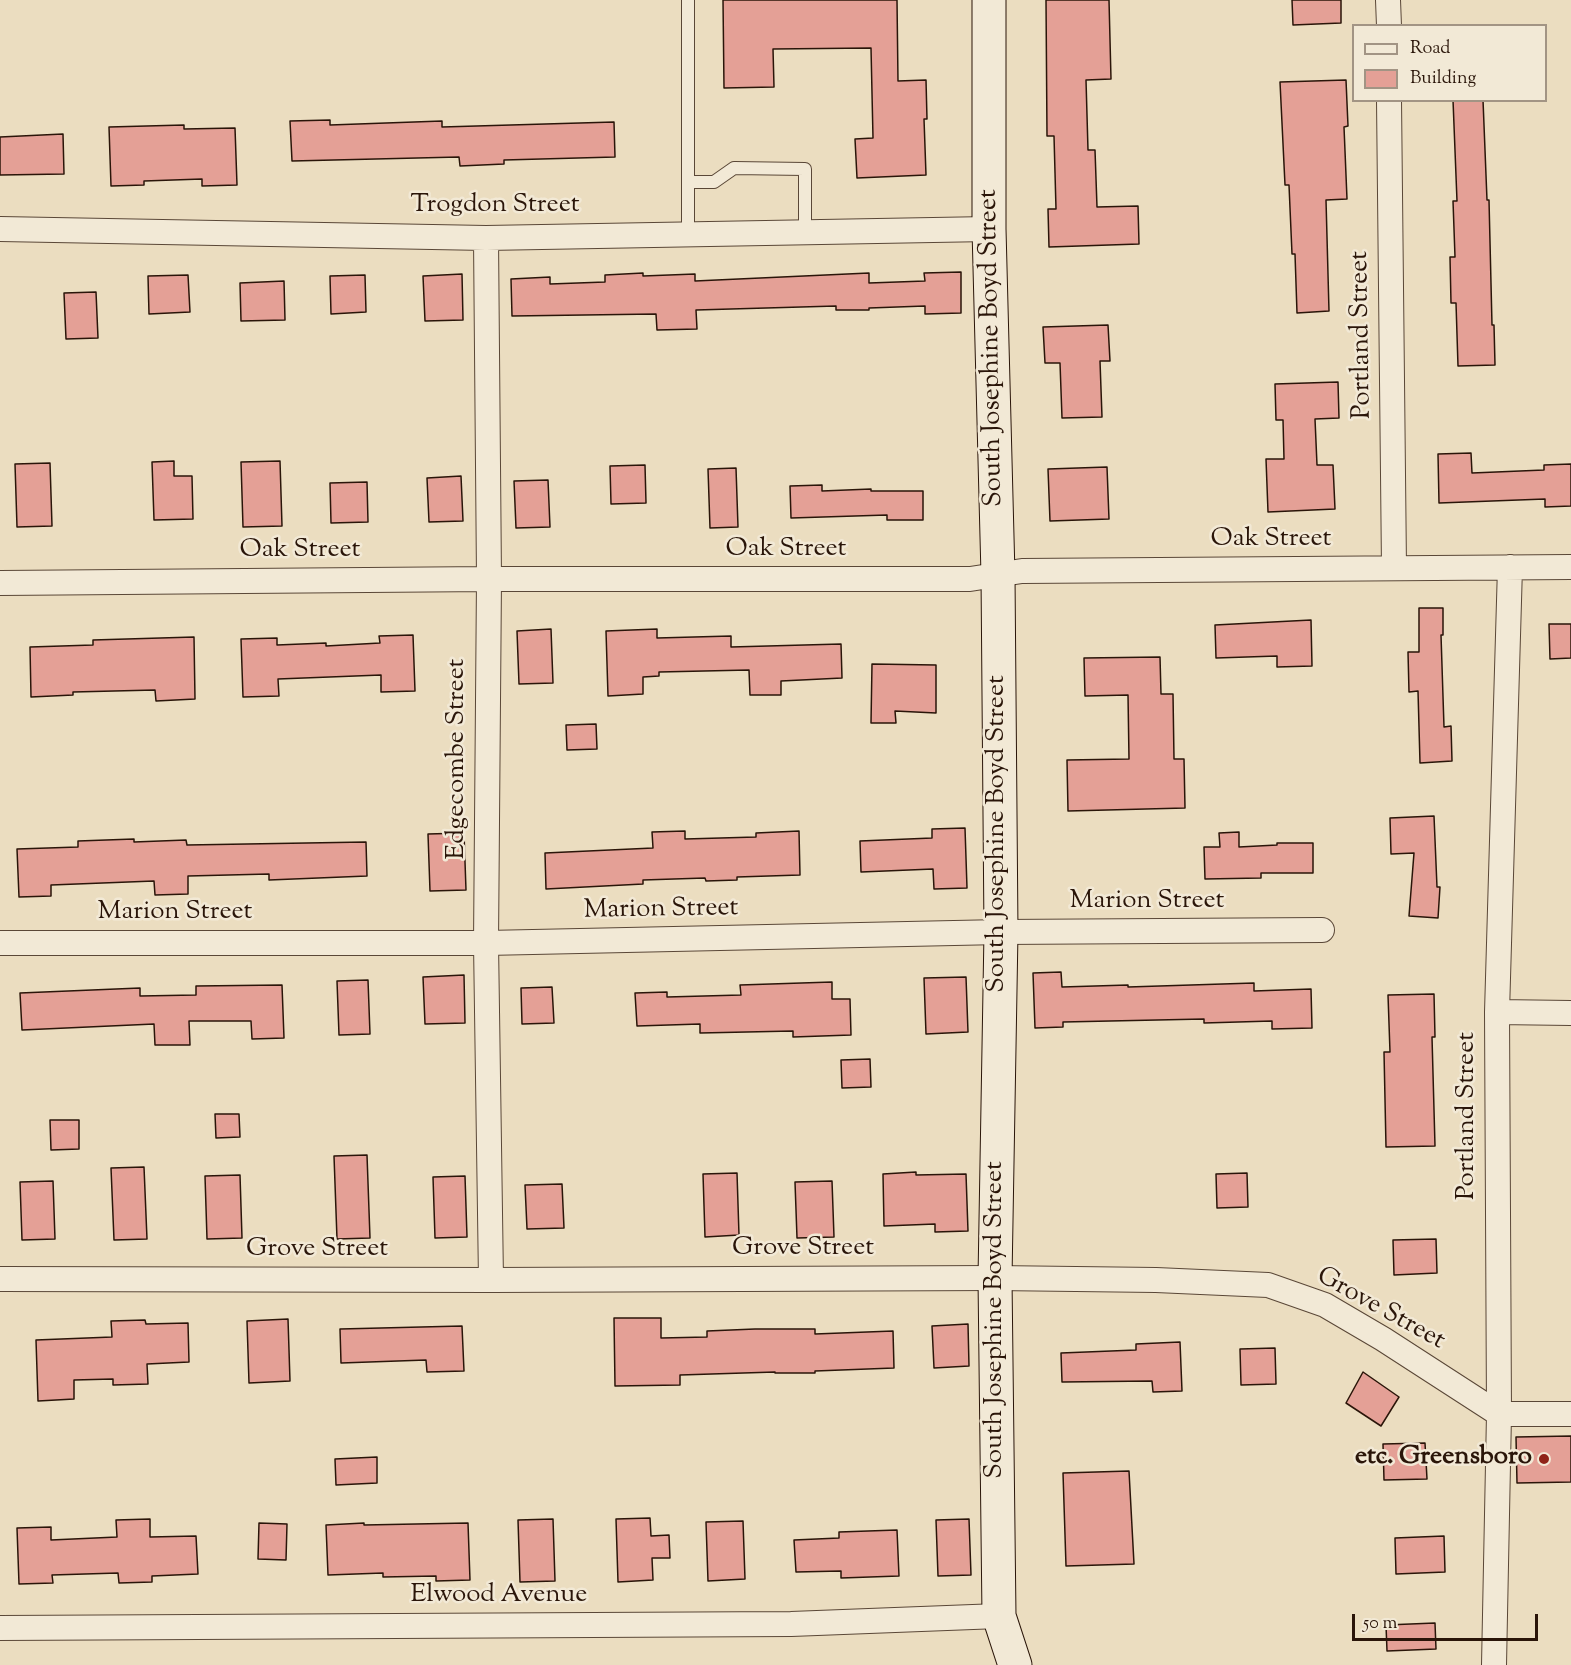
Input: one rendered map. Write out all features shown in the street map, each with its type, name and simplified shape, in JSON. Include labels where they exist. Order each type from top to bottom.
[{"type":"main road","name":"South Josephine Boyd Street","points":[[989,0],[989,229],[998,575],[1000,932],[995,1278],[999,1616],[1015,1665]]},
{"type":"street","points":[[1389,0],[1389,24]]},
{"type":"street","name":"Portland Street","points":[[1389,102],[1394,568]]},
{"type":"street","name":"Trogdon Street","points":[[0,229],[486,238],[989,229]]},
{"type":"street","name":"Edgecombe Street","points":[[486,238],[489,579],[486,943],[491,1280]]},
{"type":"street","name":"Portland Street","points":[[1494,1665],[1499,1414],[1497,1012],[1510,567]]},
{"type":"street","name":"Oak Street","points":[[0,583],[489,579],[970,579],[1022,572],[1571,567]]},
{"type":"street","name":"Marion Street","points":[[0,943],[486,943],[1000,932],[1322,930]]},
{"type":"street","points":[[1497,1012],[1571,1013]]},
{"type":"street","name":"Grove Street","points":[[0,1279],[995,1278],[1156,1280],[1268,1285],[1325,1305],[1383,1339],[1499,1414]]},
{"type":"street","points":[[1499,1414],[1571,1414]]},
{"type":"street","name":"Elwood Avenue","points":[[0,1628],[779,1624],[999,1616]]},
{"type":"lane","points":[[688,0],[688,234]]},
{"type":"lane","points":[[688,182],[714,182],[734,168],[806,169],[805,232]]},
{"type":"building","points":[[723,0],[897,0],[898,81],[926,80],[927,119],[924,119],[926,175],[857,178],[855,139],[873,138],[871,48],[773,49],[774,87],[724,88]]},
{"type":"building","points":[[1046,0],[1109,0],[1111,79],[1086,80],[1088,150],[1095,150],[1097,207],[1138,206],[1139,244],[1049,247],[1048,209],[1056,209],[1054,136],[1047,136]]},
{"type":"building","points":[[1292,0],[1341,0],[1341,23],[1293,25]]},
{"type":"building","points":[[1346,80],[1348,126],[1344,127],[1347,199],[1326,200],[1329,311],[1297,313],[1289,185],[1285,185],[1280,82]]},
{"type":"building","points":[[1453,102],[1483,102],[1495,365],[1458,366],[1456,303],[1451,303],[1450,257],[1455,257],[1453,201],[1457,201]]},
{"type":"building","points":[[330,120],[330,125],[442,121],[442,127],[614,122],[615,157],[504,160],[504,164],[460,166],[459,157],[292,161],[290,121]]},
{"type":"building","points":[[184,125],[184,129],[235,128],[237,185],[202,186],[202,179],[144,181],[144,185],[111,186],[109,127]]},
{"type":"building","points":[[63,134],[64,174],[0,175],[0,137]]},
{"type":"building","points":[[961,272],[961,313],[925,314],[925,306],[869,308],[869,310],[836,310],[836,306],[696,310],[697,329],[657,330],[656,314],[512,316],[511,279],[550,277],[550,284],[605,282],[605,275],[643,273],[643,276],[695,274],[695,281],[869,273],[869,283],[925,281],[924,273]]},
{"type":"building","points":[[462,274],[463,320],[425,321],[423,276]]},
{"type":"building","points":[[188,275],[190,312],[149,314],[148,276]]},
{"type":"building","points":[[365,275],[366,312],[331,314],[330,276]]},
{"type":"building","points":[[284,281],[285,320],[241,321],[240,283]]},
{"type":"building","points":[[96,292],[98,338],[66,339],[64,293]]},
{"type":"building","points":[[1108,325],[1110,361],[1100,361],[1102,417],[1062,418],[1060,363],[1045,363],[1043,327]]},
{"type":"building","points":[[1338,382],[1339,418],[1315,419],[1317,465],[1333,465],[1335,509],[1268,512],[1266,459],[1284,459],[1283,420],[1276,420],[1275,384]]},
{"type":"building","points":[[1471,453],[1472,473],[1544,470],[1544,465],[1571,464],[1571,506],[1545,507],[1545,499],[1439,503],[1438,454]]},
{"type":"building","points":[[174,461],[174,476],[192,476],[193,519],[154,520],[152,462]]},
{"type":"building","points":[[280,461],[282,526],[243,527],[241,462]]},
{"type":"building","points":[[50,463],[52,526],[17,527],[15,464]]},
{"type":"building","points":[[645,465],[646,503],[611,504],[610,466]]},
{"type":"building","points":[[1107,467],[1109,519],[1050,521],[1048,469]]},
{"type":"building","points":[[736,468],[738,527],[710,528],[708,469]]},
{"type":"building","points":[[461,476],[463,521],[429,522],[427,478]]},
{"type":"building","points":[[548,480],[550,527],[516,528],[514,481]]},
{"type":"building","points":[[367,482],[368,522],[331,523],[330,483]]},
{"type":"building","points":[[822,485],[822,491],[871,489],[871,491],[923,491],[923,520],[887,520],[887,515],[791,518],[790,486]]},
{"type":"building","points":[[1419,608],[1443,608],[1443,635],[1441,635],[1444,727],[1451,726],[1452,761],[1420,763],[1418,691],[1409,692],[1408,652],[1419,652]]},
{"type":"building","points":[[1311,620],[1312,666],[1277,667],[1277,656],[1216,658],[1215,625]]},
{"type":"building","points":[[1549,624],[1571,624],[1571,658],[1550,659]]},
{"type":"building","points":[[551,629],[553,683],[519,684],[517,631]]},
{"type":"building","points":[[657,629],[657,638],[731,636],[731,647],[841,644],[842,678],[781,681],[781,695],[750,695],[749,670],[659,672],[659,676],[643,677],[643,694],[608,696],[606,631]]},
{"type":"building","points":[[413,635],[415,691],[381,692],[381,675],[278,679],[279,696],[243,697],[241,639],[277,638],[277,645],[326,643],[326,646],[380,643],[379,636]]},
{"type":"building","points":[[194,637],[195,699],[156,701],[155,690],[73,692],[73,695],[31,697],[30,647],[93,645],[93,640]]},
{"type":"building","points":[[1160,657],[1161,694],[1173,694],[1174,759],[1184,759],[1185,808],[1068,811],[1067,760],[1129,759],[1128,695],[1085,696],[1084,658]]},
{"type":"building","points":[[872,664],[936,665],[936,713],[895,711],[896,723],[871,723]]},
{"type":"building","points":[[596,724],[597,749],[567,750],[566,725]]},
{"type":"building","points":[[1434,816],[1437,887],[1440,887],[1438,918],[1409,916],[1414,853],[1391,854],[1390,818]]},
{"type":"building","points":[[965,828],[967,888],[934,889],[933,869],[861,872],[860,841],[932,838],[932,829]]},
{"type":"building","points":[[685,831],[685,839],[756,837],[756,833],[799,831],[800,875],[737,877],[737,880],[706,881],[705,878],[643,880],[643,884],[546,889],[545,853],[653,848],[652,832]]},
{"type":"building","points":[[1239,832],[1239,847],[1277,845],[1277,843],[1313,843],[1313,873],[1261,873],[1261,878],[1205,879],[1204,847],[1220,847],[1219,833]]},
{"type":"building","points":[[464,833],[466,890],[430,891],[428,834]]},
{"type":"building","points":[[134,839],[134,842],[186,840],[187,845],[366,842],[367,876],[269,880],[269,874],[188,876],[188,894],[155,895],[154,881],[51,885],[51,896],[19,897],[17,849],[78,847],[78,841]]},
{"type":"building","points":[[1061,972],[1062,987],[1254,983],[1254,991],[1311,989],[1312,1028],[1272,1029],[1272,1021],[1204,1023],[1204,1019],[1063,1022],[1063,1027],[1035,1028],[1033,973]]},
{"type":"building","points":[[464,975],[465,1023],[425,1024],[423,977]]},
{"type":"building","points":[[966,977],[968,1032],[926,1034],[924,978]]},
{"type":"building","points":[[368,980],[370,1034],[339,1035],[337,981]]},
{"type":"building","points":[[832,982],[832,999],[850,999],[851,1035],[793,1037],[793,1031],[700,1033],[700,1024],[637,1026],[635,993],[667,992],[667,997],[741,995],[740,985]]},
{"type":"building","points":[[282,985],[284,1038],[252,1039],[251,1021],[189,1021],[190,1045],[155,1045],[154,1024],[22,1030],[20,993],[140,988],[140,996],[196,995],[196,986]]},
{"type":"building","points":[[552,987],[554,1023],[522,1024],[521,988]]},
{"type":"building","points":[[1434,994],[1435,1037],[1432,1037],[1435,1146],[1386,1147],[1384,1052],[1390,1052],[1388,995]]},
{"type":"building","points":[[870,1059],[871,1087],[842,1088],[841,1060]]},
{"type":"building","points":[[215,1114],[239,1114],[240,1137],[216,1138]]},
{"type":"building","points":[[50,1120],[79,1120],[79,1149],[51,1150]]},
{"type":"building","points":[[367,1155],[370,1238],[337,1239],[334,1156]]},
{"type":"building","points":[[144,1167],[147,1239],[114,1240],[111,1168]]},
{"type":"building","points":[[916,1172],[916,1175],[966,1174],[968,1231],[935,1232],[935,1224],[884,1226],[883,1174]]},
{"type":"building","points":[[737,1173],[739,1235],[705,1237],[703,1174]]},
{"type":"building","points":[[1247,1173],[1248,1207],[1217,1208],[1216,1174]]},
{"type":"building","points":[[240,1175],[242,1238],[207,1239],[205,1176]]},
{"type":"building","points":[[465,1176],[467,1237],[435,1238],[433,1177]]},
{"type":"building","points":[[53,1181],[55,1239],[22,1240],[20,1182]]},
{"type":"building","points":[[832,1181],[834,1237],[797,1238],[795,1182]]},
{"type":"building","points":[[562,1184],[564,1228],[527,1229],[525,1185]]},
{"type":"building","points":[[1436,1239],[1437,1273],[1394,1275],[1393,1240]]},
{"type":"building","points":[[614,1318],[661,1318],[661,1338],[707,1337],[707,1331],[755,1329],[815,1329],[815,1334],[893,1331],[894,1368],[815,1371],[815,1373],[680,1375],[680,1385],[615,1386]]},
{"type":"building","points":[[288,1319],[290,1381],[249,1383],[247,1321]]},
{"type":"building","points":[[145,1320],[146,1324],[188,1323],[189,1362],[147,1364],[148,1384],[113,1385],[113,1379],[74,1380],[74,1399],[38,1401],[36,1340],[112,1337],[111,1321]]},
{"type":"building","points":[[968,1324],[969,1366],[934,1368],[932,1326]]},
{"type":"building","points":[[462,1326],[464,1371],[427,1372],[426,1360],[341,1363],[340,1329]]},
{"type":"building","points":[[1180,1342],[1182,1391],[1153,1392],[1152,1381],[1062,1382],[1061,1353],[1136,1350],[1136,1344]]},
{"type":"building","points":[[1275,1348],[1276,1384],[1241,1385],[1240,1349]]},
{"type":"building","points":[[1363,1372],[1399,1397],[1381,1426],[1346,1403]]},
{"type":"building","name":"etc. Greensboro","points":[[1571,1436],[1571,1482],[1517,1483],[1516,1437]]},
{"type":"building","points":[[1425,1443],[1427,1479],[1384,1480],[1383,1444]]},
{"type":"building","points":[[377,1457],[377,1483],[336,1485],[335,1459]]},
{"type":"building","points":[[1129,1471],[1134,1564],[1066,1566],[1063,1473]]},
{"type":"building","points":[[650,1518],[651,1536],[669,1535],[670,1558],[652,1558],[653,1580],[618,1582],[616,1519]]},
{"type":"building","points":[[150,1519],[150,1537],[196,1536],[198,1574],[152,1576],[152,1582],[119,1583],[118,1573],[52,1575],[53,1583],[19,1584],[17,1528],[51,1527],[51,1540],[117,1537],[116,1520]]},
{"type":"building","points":[[553,1519],[555,1581],[520,1582],[518,1520]]},
{"type":"building","points":[[969,1519],[971,1575],[938,1576],[936,1520]]},
{"type":"building","points":[[743,1521],[745,1579],[708,1581],[706,1522]]},
{"type":"building","points":[[259,1523],[287,1524],[286,1560],[258,1559]]},
{"type":"building","points":[[364,1523],[364,1525],[468,1523],[470,1580],[436,1581],[436,1576],[383,1577],[383,1573],[328,1575],[326,1525]]},
{"type":"building","points":[[897,1530],[899,1576],[841,1578],[841,1571],[796,1572],[794,1540],[839,1538],[839,1532]]},
{"type":"building","points":[[1444,1536],[1445,1572],[1396,1574],[1395,1538]]},
{"type":"building","points":[[1435,1623],[1436,1649],[1387,1651],[1386,1625]]},
{"type":"place","name":"etc. Greensboro","points":[[1544,1459]]}]
